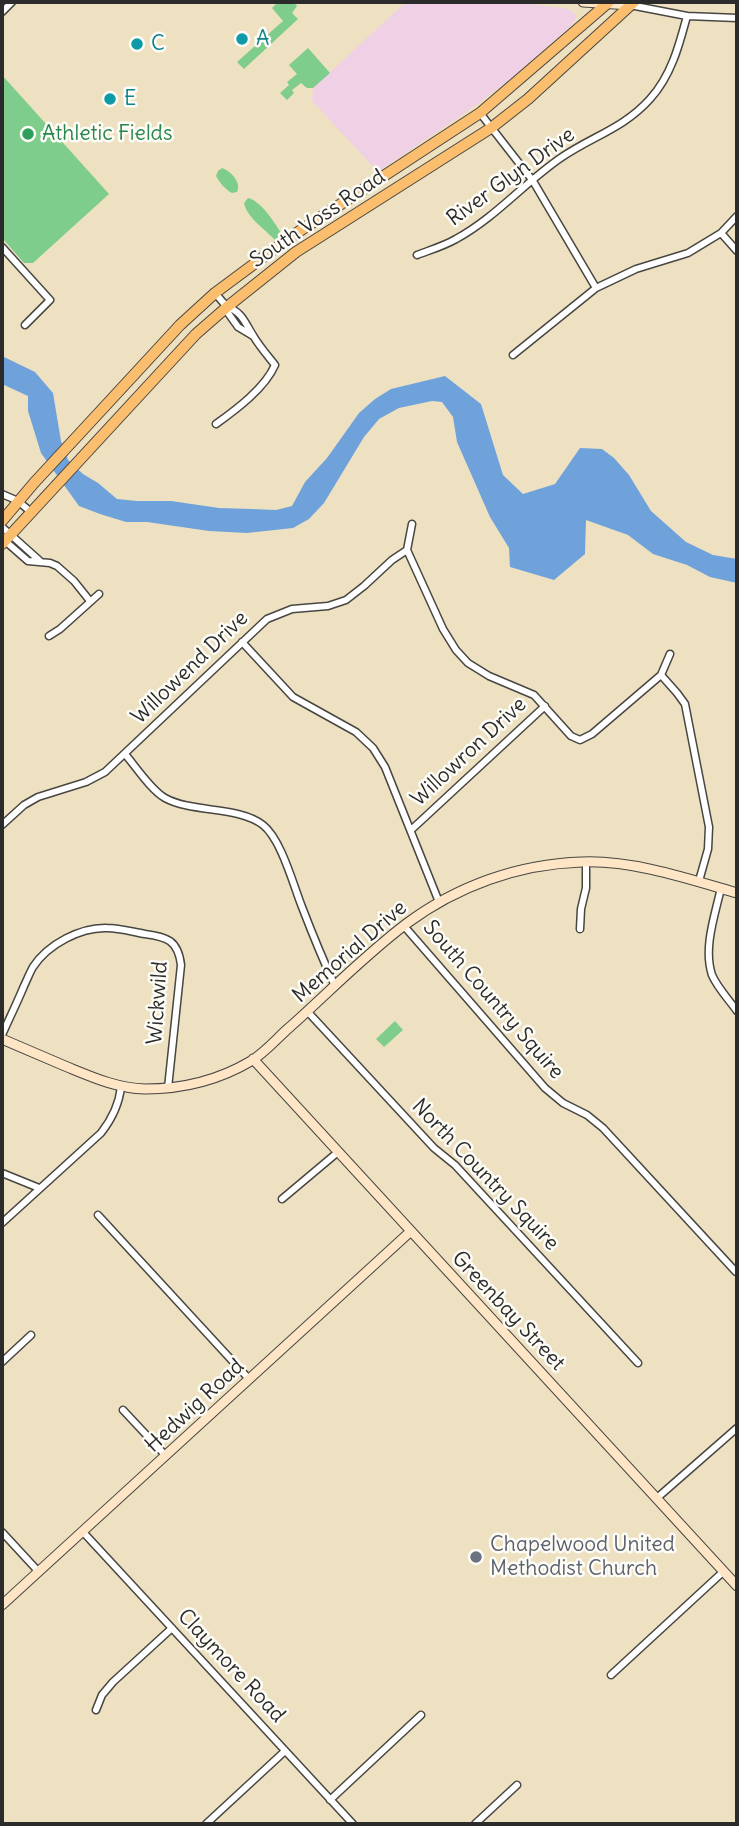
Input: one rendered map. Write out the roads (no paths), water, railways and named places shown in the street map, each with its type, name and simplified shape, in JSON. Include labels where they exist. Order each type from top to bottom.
[{"type":"main road","name":"South Voss Road","points":[[2,520],[180,325],[215,293],[289,239],[480,113],[608,3]]},
{"type":"main road","name":"South Voss Road","points":[[5,539],[196,334],[227,307],[296,252],[491,128],[528,99],[629,3]]},
{"type":"main road","points":[[376,180],[386,195]]},
{"type":"main road","points":[[132,377],[153,381]]},
{"type":"street","points":[[2,12],[12,2]]},
{"type":"street","points":[[583,2],[629,3],[687,16],[737,18]]},
{"type":"street","name":"River Glyn Drive","points":[[416,255],[456,239],[476,227],[560,158],[607,133],[652,97],[673,64],[687,16]]},
{"type":"street","points":[[480,113],[533,181],[596,288]]},
{"type":"street","points":[[513,355],[596,288],[636,269],[688,253],[721,233],[737,216]]},
{"type":"street","points":[[721,233],[737,251]]},
{"type":"street","points":[[2,247],[50,300],[25,325]]},
{"type":"street","points":[[215,293],[248,324],[253,336],[275,365],[270,377],[216,424]]},
{"type":"street","points":[[2,494],[18,501],[32,513]]},
{"type":"street","points":[[412,524],[407,550],[443,629],[456,650],[468,663],[489,676],[534,695],[545,706]]},
{"type":"street","points":[[2,527],[5,539],[41,563],[58,566],[90,601]]},
{"type":"street","name":"Willowend Drive","points":[[2,825],[24,805],[38,797],[86,782],[105,772],[267,619],[292,609],[328,606],[345,600],[407,550]]},
{"type":"street","points":[[49,636],[61,629],[99,594]]},
{"type":"street","points":[[242,642],[293,697],[356,732],[373,748],[385,767],[439,902]]},
{"type":"street","name":"Willowron Drive","points":[[411,830],[545,706],[571,736],[580,740],[661,675],[670,654]]},
{"type":"street","points":[[661,675],[685,704],[707,815],[708,849],[699,881]]},
{"type":"street","points":[[125,754],[165,798],[246,817],[265,827],[278,845],[335,986]]},
{"type":"street","points":[[580,929],[586,888],[586,862]]},
{"type":"street","name":"Memorial Drive","points":[[2,1037],[101,1082],[121,1087],[168,1088],[214,1079],[253,1059],[404,926],[459,891],[536,867],[586,862],[628,866],[699,881],[737,893]]},
{"type":"street","points":[[721,888],[709,957],[713,976],[737,1011]]},
{"type":"street","name":"South Country Squire","points":[[404,926],[545,1088],[563,1103],[587,1115],[603,1128],[736,1272]]},
{"type":"street","name":"Wickwild","points":[[2,1037],[34,966],[56,945],[80,932],[93,929],[108,928],[161,936],[176,946],[181,965],[168,1088]]},
{"type":"street","name":"North Country Squire","points":[[307,1011],[434,1147],[455,1165],[638,1363]]},
{"type":"street","name":"Greenbay Street","points":[[253,1059],[737,1586]]},
{"type":"street","points":[[2,1223],[101,1133],[109,1123],[120,1099],[121,1087]]},
{"type":"street","points":[[282,1199],[338,1152]]},
{"type":"street","points":[[2,1173],[39,1188]]},
{"type":"street","points":[[99,1215],[249,1379]]},
{"type":"street","name":"Hedwig Road","points":[[2,1605],[411,1231]]},
{"type":"street","points":[[2,1362],[31,1335]]},
{"type":"street","points":[[123,1410],[166,1456]]},
{"type":"street","points":[[657,1498],[737,1428]]},
{"type":"street","points":[[2,1532],[38,1571]]},
{"type":"street","name":"Claymore Road","points":[[83,1532],[353,1824]]},
{"type":"street","points":[[611,1675],[724,1571]]},
{"type":"street","points":[[96,1710],[102,1695],[113,1682],[172,1628]]},
{"type":"street","points":[[331,1800],[421,1715]]},
{"type":"street","points":[[206,1824],[285,1751]]},
{"type":"street","points":[[475,1824],[517,1785]]},
{"type":"water","points":[[2,356],[35,372],[53,393],[61,441],[68,460],[117,499],[171,501],[219,508],[276,510],[292,506],[305,482],[327,458],[359,413],[375,399],[391,389],[445,376],[481,404],[503,475],[523,494],[555,484],[580,448],[602,449],[629,475],[651,511],[686,542],[713,555],[737,559],[737,583],[710,577],[687,565],[653,554],[628,535],[586,520],[585,554],[554,580],[510,567],[509,548],[490,517],[457,442],[453,417],[442,402],[432,401],[399,408],[379,419],[364,437],[324,503],[309,519],[293,528],[247,533],[209,531],[147,522],[126,522],[100,514],[79,506],[41,453],[28,411],[28,396],[2,384]]},
{"type":"place","name":"A","points":[[242,39]]},
{"type":"place","name":"C","points":[[137,44]]},
{"type":"place","name":"E","points":[[110,99]]},
{"type":"place","name":"Athletic Fields","points":[[28,134]]},
{"type":"place","name":"Chapelwood United Methodist Church","points":[[476,1557]]}]
